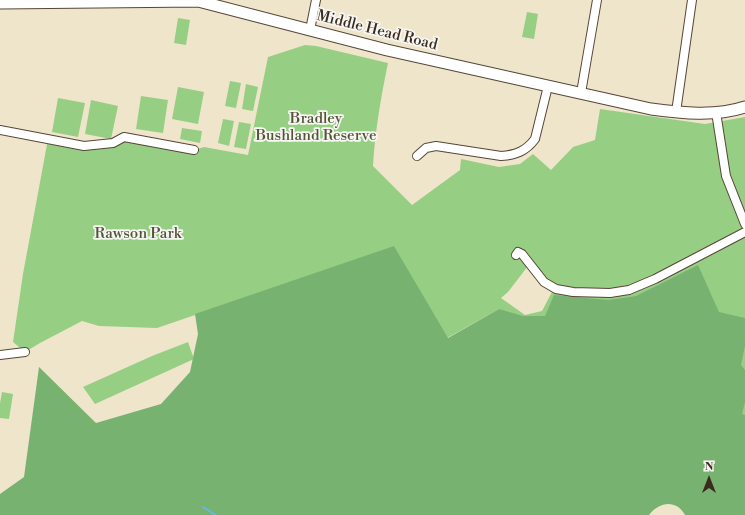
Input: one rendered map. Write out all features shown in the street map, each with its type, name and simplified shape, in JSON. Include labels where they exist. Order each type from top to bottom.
[{"type":"street","points":[[310,30],[316,0]]},
{"type":"street","points":[[581,93],[597,0]]},
{"type":"street","points":[[676,112],[692,0]]},
{"type":"street","name":"Middle Head Road","points":[[0,3],[35,1],[204,1],[395,52],[651,108],[693,114],[737,110],[745,107]]},
{"type":"street","points":[[417,156],[426,148],[436,146],[501,156],[512,156],[521,152],[535,139],[548,86]]},
{"type":"street","points":[[716,112],[726,176],[745,224]]},
{"type":"street","points":[[0,130],[84,146],[113,143],[124,137],[194,150]]},
{"type":"street","points":[[516,255],[518,252],[522,254],[544,282],[556,288],[573,292],[610,294],[629,290],[655,279],[745,232]]},
{"type":"street","points":[[0,355],[25,352]]},
{"type":"green space","points":[[527,12],[538,14],[534,39],[522,37]]},
{"type":"green space","points":[[178,18],[190,20],[186,45],[174,43]]},
{"type":"green space","points":[[305,45],[316,46],[388,63],[375,140],[373,166],[412,205],[460,170],[461,159],[499,167],[520,164],[533,154],[551,170],[573,147],[595,140],[600,109],[705,124],[745,117],[745,515],[499,309],[447,338],[394,247],[157,328],[99,326],[82,321],[25,352],[13,342],[23,274],[48,139],[84,146],[124,137],[194,150],[204,147],[248,155],[268,57]],"holes":[[[528,266],[541,285],[552,292],[542,311],[525,315],[501,298],[508,292]]]},
{"type":"green space","points":[[230,81],[241,83],[236,108],[225,106]]},
{"type":"green space","points":[[246,84],[258,87],[253,111],[242,109]]},
{"type":"green space","points":[[178,87],[204,92],[198,124],[172,119]]},
{"type":"green space","points":[[141,96],[168,100],[163,133],[136,129]]},
{"type":"green space","points":[[58,98],[85,103],[78,137],[52,132]]},
{"type":"green space","points":[[91,100],[118,106],[111,139],[85,134]]},
{"type":"green space","points":[[223,119],[234,121],[229,146],[218,143]]},
{"type":"green space","points":[[239,122],[251,124],[246,149],[234,147]]},
{"type":"green space","points":[[182,128],[202,131],[200,143],[180,139]]},
{"type":"green space","points":[[394,246],[448,338],[499,309],[523,316],[545,316],[554,295],[608,300],[636,296],[698,265],[719,312],[745,318],[745,346],[741,365],[745,370],[745,402],[742,414],[745,415],[745,515],[685,515],[677,506],[667,504],[658,507],[649,515],[0,515],[0,494],[24,477],[39,367],[96,423],[161,404],[190,372],[198,334],[195,314]]},
{"type":"green space","points":[[188,342],[194,359],[95,404],[83,387],[152,356]]},
{"type":"green space","points":[[2,392],[13,394],[9,419],[0,418]]},
{"type":"waterway","points":[[203,507],[216,515]]},
{"type":"park label","name":"Bradley Bushland Reserve","points":[[316,128]]},
{"type":"park label","name":"Rawson Park","points":[[138,234]]}]
